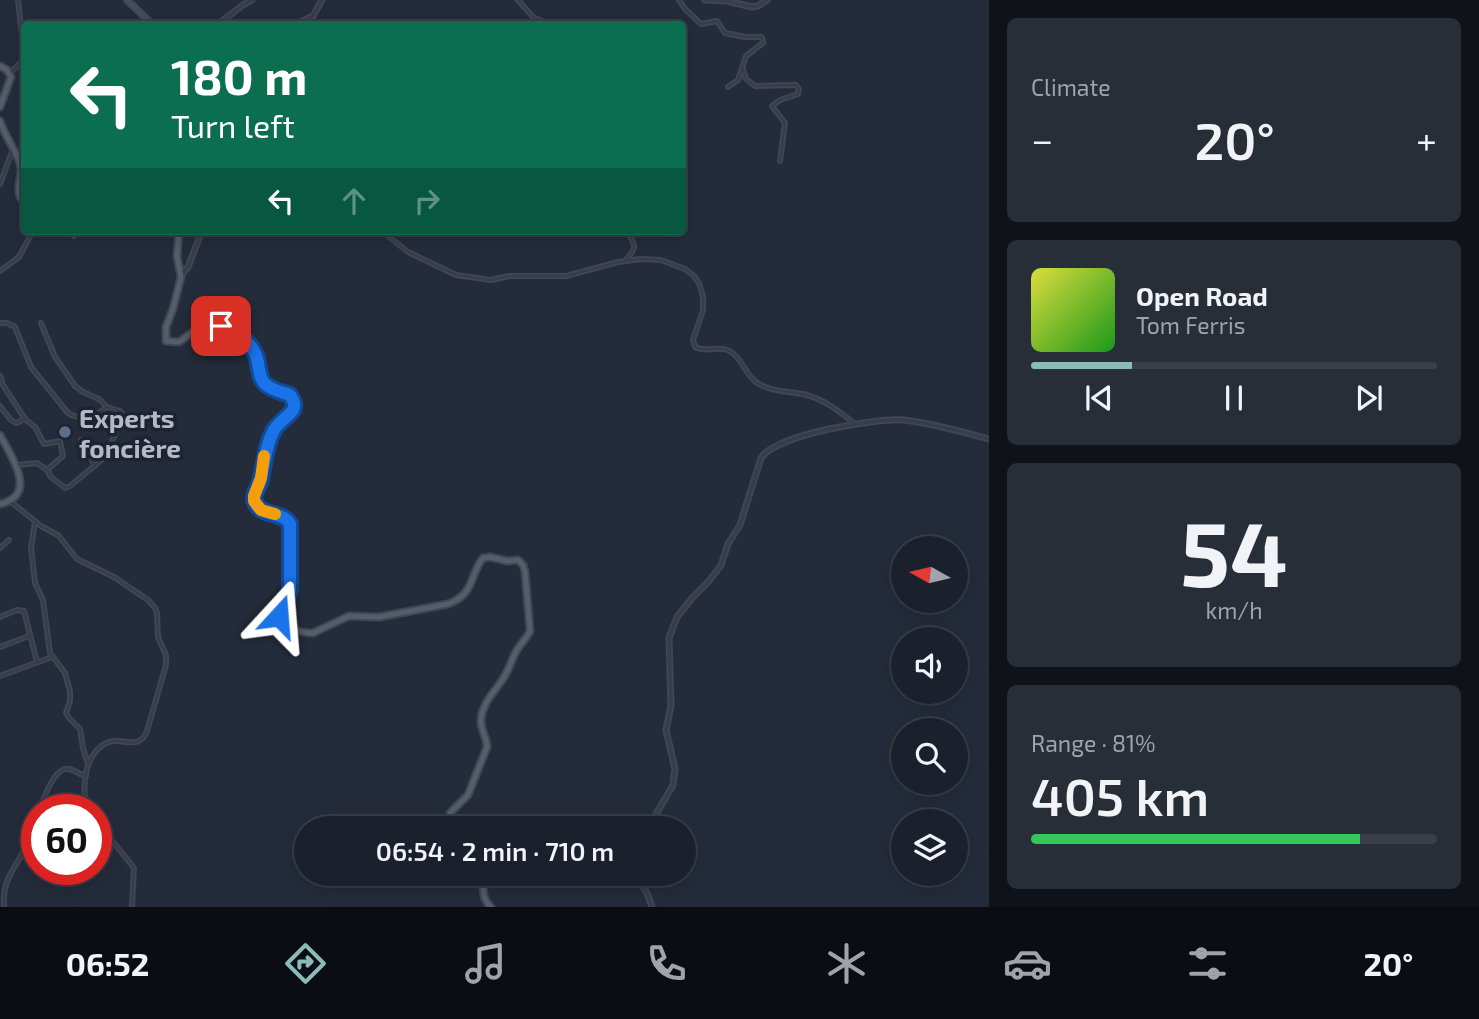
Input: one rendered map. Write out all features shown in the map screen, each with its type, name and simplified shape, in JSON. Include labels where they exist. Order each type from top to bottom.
[{"type":"main road","points":[[127,0],[149,21]]},
{"type":"main road","points":[[0,66],[10,73],[10,82],[0,107]]},
{"type":"main road","points":[[0,121],[21,166],[18,192],[21,198]]},
{"type":"main road","points":[[178,235],[177,256],[181,277],[166,327],[166,341],[179,342],[207,326],[221,326],[230,330],[246,340],[254,350],[264,384],[293,398],[292,410],[271,438],[254,496],[254,501],[261,510],[282,516],[290,524],[290,590],[279,616],[282,622],[291,629],[313,633],[349,616],[379,617],[448,604],[457,601],[466,592],[483,558],[518,560],[523,565],[530,631],[503,679],[487,699],[481,727],[488,747],[468,795],[450,816]]},
{"type":"main road","points":[[0,435],[20,475],[20,486],[15,496],[0,504]]},
{"type":"main road","points":[[484,886],[484,896],[491,907]]},
{"type":"street","points":[[18,0],[21,28]]},
{"type":"street","points":[[222,21],[252,0]]},
{"type":"street","points":[[302,21],[313,16],[322,0]]},
{"type":"street","points":[[518,0],[533,17],[542,21]]},
{"type":"street","points":[[679,0],[701,24],[717,21],[725,33],[762,37],[763,43],[746,56],[738,80],[728,87]]},
{"type":"street","points":[[705,0],[727,1],[752,7],[767,0]]},
{"type":"street","points":[[10,73],[21,62]]},
{"type":"street","points":[[743,69],[746,79],[755,86],[796,85],[799,89],[798,94],[773,104],[785,123],[780,161]]},
{"type":"street","points":[[0,184],[13,149]]},
{"type":"street","points":[[0,271],[22,254],[31,235]]},
{"type":"street","points":[[181,277],[188,267],[200,235]]},
{"type":"street","points":[[388,235],[408,252],[456,275],[491,280],[509,276],[566,276],[641,259],[661,260],[685,269],[699,283],[703,297],[693,340],[695,347],[706,350],[723,348],[730,351],[754,381],[782,392],[816,398],[834,407],[855,424]]},
{"type":"street","points":[[625,261],[634,252],[635,246],[629,235]]},
{"type":"street","points":[[0,323],[15,327],[31,367],[68,413],[74,417],[85,417],[107,407]]},
{"type":"street","points":[[16,465],[37,463],[65,488],[70,486],[105,457],[121,419],[120,411],[107,407],[99,399],[75,386],[55,357],[41,323]]},
{"type":"street","points":[[0,376],[3,385],[25,419],[35,426],[44,444],[60,441],[63,456],[47,470]]},
{"type":"street","points":[[0,406],[16,423],[25,419]]},
{"type":"street","points":[[655,816],[673,786],[675,769],[666,730],[671,706],[669,638],[677,617],[721,565],[728,544],[740,526],[761,458],[765,453],[789,440],[855,424],[903,420],[989,439]]},
{"type":"street","points":[[81,440],[95,466]]},
{"type":"street","points":[[10,501],[35,522],[58,535],[76,559],[114,577],[148,600],[157,614],[158,636],[166,655],[166,665],[145,737],[131,743],[114,741],[99,748],[88,764],[86,794]]},
{"type":"street","points":[[35,522],[31,548],[36,588],[43,600],[52,657],[65,673],[70,691],[71,701],[66,713],[80,729],[88,764]]},
{"type":"street","points":[[0,548],[9,540]]},
{"type":"street","points":[[0,617],[18,610],[24,611],[37,662]]},
{"type":"street","points":[[0,647],[29,636]]},
{"type":"street","points":[[0,676],[52,657]]},
{"type":"street","points":[[47,794],[57,773],[65,769],[86,776]]},
{"type":"street","points":[[112,840],[134,869],[132,907]]},
{"type":"street","points":[[4,907],[3,894],[8,877],[21,855]]},
{"type":"street","points":[[643,886],[652,907]]},
{"type":"slow traffic","points":[[264,456],[254,501],[261,510],[275,514]]},
{"type":"place","name":"Experts foncière","points":[[65,432]]},
{"type":"route","points":[[221,326],[246,340],[254,350],[264,384],[293,398],[292,410],[275,429],[271,438],[254,496],[254,501],[261,510],[282,516],[290,524],[290,590],[279,616]]}]
